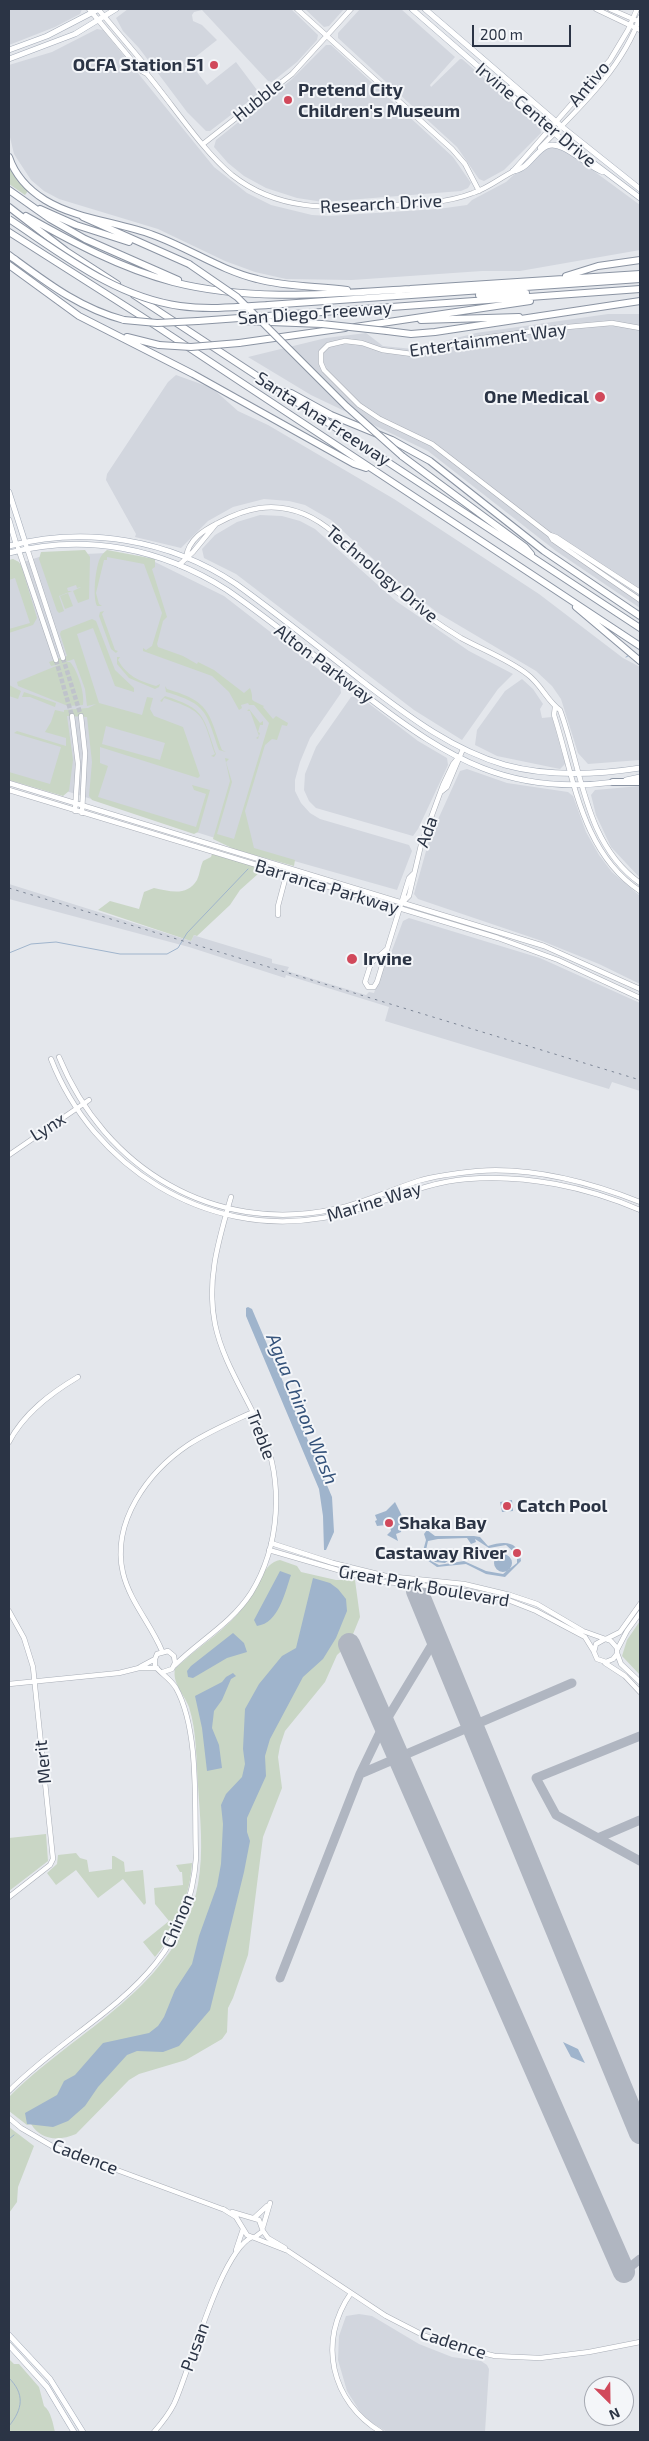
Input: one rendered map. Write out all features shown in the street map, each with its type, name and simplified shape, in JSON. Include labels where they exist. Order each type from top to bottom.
[{"type":"highway","points":[[9,157],[19,176],[29,188],[48,202],[152,234],[242,275],[278,283],[361,292]]},
{"type":"highway","points":[[9,190],[50,219],[85,239],[192,286]]},
{"type":"highway","points":[[31,205],[76,225],[150,248]]},
{"type":"highway","name":"San Diego Freeway","points":[[9,206],[98,255],[133,270],[192,286],[269,296],[640,274]]},
{"type":"highway","name":"Santa Ana Freeway","points":[[9,206],[66,251],[640,628]]},
{"type":"highway","points":[[70,210],[150,248],[189,264],[237,296],[346,406],[402,456],[526,547],[535,559]]},
{"type":"highway","points":[[9,219],[97,277],[137,296],[169,304],[200,308],[268,307],[640,279]]},
{"type":"highway","points":[[9,223],[99,282],[144,302],[195,311],[460,296],[640,289]]},
{"type":"highway","points":[[9,227],[142,313],[146,320]]},
{"type":"highway","name":"Santa Ana Freeway","points":[[9,232],[146,320],[640,646]]},
{"type":"highway","name":"San Diego Freeway","points":[[9,255],[69,298],[91,309],[124,320],[157,323],[640,289]]},
{"type":"highway","points":[[554,280],[598,266],[640,260]]},
{"type":"highway","points":[[9,265],[63,306],[200,378],[354,464],[375,471]]},
{"type":"highway","points":[[114,333],[159,344],[191,347],[239,343],[571,294]]},
{"type":"highway","points":[[226,319],[279,324],[322,324],[422,334],[640,301]]},
{"type":"highway","points":[[403,320],[537,317]]},
{"type":"highway","points":[[280,391],[291,393],[331,415],[392,440],[430,461],[544,551],[640,616]]},
{"type":"highway","points":[[570,600],[581,613],[640,660]]},
{"type":"highway","points":[[613,782],[640,782]]},
{"type":"main road","points":[[9,50],[47,36],[91,11],[99,9]]},
{"type":"main road","points":[[9,60],[54,44],[116,9]]},
{"type":"main road","name":"Irvine Center Drive","points":[[412,9],[555,134],[640,198]]},
{"type":"main road","name":"Irvine Center Drive","points":[[425,9],[556,122],[640,189]]},
{"type":"main road","points":[[504,89],[511,88],[542,110]]},
{"type":"main road","points":[[514,171],[522,169],[544,148],[554,144],[563,147],[595,169],[606,172]]},
{"type":"main road","points":[[9,492],[25,542]]},
{"type":"main road","points":[[9,520],[16,544]]},
{"type":"main road","name":"Alton Parkway","points":[[9,546],[65,537],[102,537],[148,545],[186,557],[236,584],[422,726],[462,749],[512,767],[572,774],[640,768]]},
{"type":"main road","name":"Alton Parkway","points":[[9,553],[67,544],[110,546],[145,552],[180,565],[227,590],[420,736],[458,758],[513,778],[548,784],[613,782],[640,777]]},
{"type":"main road","points":[[9,2335],[50,2379],[83,2432]]},
{"type":"main road","points":[[9,2345],[47,2388],[74,2432]]},
{"type":"street","name":"Research Drive","points":[[99,9],[145,65],[147,74]]},
{"type":"street","points":[[297,9],[452,149],[466,164],[479,191]]},
{"type":"street","name":"Hubble","points":[[204,144],[292,74],[351,9]]},
{"type":"street","points":[[596,9],[638,29]]},
{"type":"street","points":[[610,9],[640,20]]},
{"type":"street","name":"Antivo","points":[[550,129],[610,60],[631,25],[637,9]]},
{"type":"street","name":"Research Drive","points":[[91,11],[140,70],[147,74],[225,168],[246,185],[268,196],[299,206],[330,208],[436,202],[479,191],[520,169],[555,134]]},
{"type":"street","name":"Antivo","points":[[555,134],[610,72],[638,29],[640,20]]},
{"type":"street","name":"Research Drive","points":[[514,171],[550,129]]},
{"type":"street","name":"Entertainment Way","points":[[550,535],[432,444],[380,420],[356,402],[322,366],[320,355],[324,348],[332,342],[352,341],[382,350],[412,354],[475,339],[556,328],[612,324],[640,328]]},
{"type":"street","name":"Technology Drive","points":[[180,565],[186,557],[187,550],[209,525],[216,524],[240,511],[268,507],[297,511],[319,522],[391,587],[426,614],[461,637],[532,678],[555,707],[560,710],[592,819],[610,852],[640,883]]},
{"type":"street","points":[[550,535],[640,592]]},
{"type":"street","points":[[550,535],[553,540],[640,600]]},
{"type":"street","points":[[25,542],[64,658]]},
{"type":"street","points":[[16,544],[56,660]]},
{"type":"street","name":"Technology Drive","points":[[555,707],[554,715],[585,821],[599,848],[625,878],[640,891]]},
{"type":"street","points":[[72,716],[78,764],[75,811]]},
{"type":"street","points":[[81,716],[85,753],[82,813]]},
{"type":"street","name":"Ada","points":[[387,949],[371,963],[365,982],[368,987],[374,986],[377,982],[400,910],[408,896],[414,879],[413,874],[421,845],[453,764],[462,749]]},
{"type":"street","name":"Barranca Parkway","points":[[9,783],[544,946],[640,989]]},
{"type":"street","name":"Barranca Parkway","points":[[9,790],[485,935],[558,960],[640,998]]},
{"type":"street","points":[[278,915],[278,906],[288,868]]},
{"type":"street","points":[[485,935],[487,928]]},
{"type":"street","name":"Marine Way","points":[[59,1057],[82,1105],[119,1150],[173,1188],[228,1208],[278,1214],[321,1212],[434,1177],[494,1170],[536,1173],[566,1179],[640,1202]]},
{"type":"street","name":"Marine Way","points":[[51,1059],[76,1109],[108,1148],[154,1184],[183,1200],[226,1214],[269,1221],[322,1218],[356,1210],[436,1184],[495,1177],[549,1183],[601,1196],[640,1210]]},
{"type":"street","name":"Lynx","points":[[9,1154],[89,1100]]},
{"type":"street","name":"Treble","points":[[173,1667],[189,1651],[221,1627],[240,1608],[252,1591],[271,1543],[277,1492],[269,1448],[224,1353],[215,1323],[212,1272],[230,1197]]},
{"type":"street","points":[[9,1442],[32,1410],[54,1392],[78,1377]]},
{"type":"street","points":[[162,1651],[127,1585],[121,1561],[121,1540],[128,1517],[137,1498],[155,1474],[188,1445],[253,1412]]},
{"type":"street","name":"Great Park Boulevard","points":[[271,1543],[333,1563],[386,1576],[457,1583],[497,1591],[537,1604],[584,1630],[605,1639]]},
{"type":"street","name":"Great Park Boulevard","points":[[269,1550],[376,1581],[451,1588],[508,1600],[536,1611],[585,1637],[594,1652]]},
{"type":"street","points":[[640,1604],[620,1632],[596,1644],[594,1652],[597,1659],[616,1669],[640,1692]]},
{"type":"street","name":"Merit","points":[[9,1612],[27,1646],[35,1682],[53,1859],[50,1865],[9,1897]]},
{"type":"street","points":[[604,1662],[613,1659],[627,1631],[640,1613]]},
{"type":"street","points":[[605,1639],[614,1643],[621,1664],[640,1682]]},
{"type":"street","points":[[9,1684],[119,1672],[139,1668],[157,1668],[163,1672],[173,1667],[174,1656],[170,1652],[162,1651]]},
{"type":"street","points":[[139,1668],[155,1659],[162,1651]]},
{"type":"street","name":"Treble","points":[[174,1656],[189,1651]]},
{"type":"street","points":[[155,1659],[157,1668]]},
{"type":"street","name":"Chinon","points":[[173,1667],[173,1684]]},
{"type":"street","name":"Chinon","points":[[9,2091],[38,2064],[144,1979],[168,1948],[184,1916],[194,1876],[196,1858],[188,1720],[181,1698],[163,1672]]},
{"type":"street","name":"Cadence","points":[[9,2118],[26,2132],[52,2146],[223,2209],[254,2218]]},
{"type":"street","points":[[270,2203],[262,2230],[253,2237],[247,2235],[243,2227],[246,2221],[254,2218],[270,2203]]},
{"type":"street","name":"Cadence","points":[[223,2209],[236,2217],[243,2227]]},
{"type":"street","points":[[254,2218],[261,2223],[262,2230]]},
{"type":"street","name":"Pusan","points":[[233,2259],[243,2227]]},
{"type":"street","name":"Cadence","points":[[262,2230],[268,2238],[280,2244],[386,2316],[423,2335],[454,2346],[487,2354],[553,2357],[640,2342]]},
{"type":"street","name":"Cadence","points":[[253,2237],[288,2251]]},
{"type":"street","name":"Pusan","points":[[154,2432],[174,2404],[198,2334],[233,2259],[243,2243],[253,2237]]},
{"type":"street","points":[[351,2293],[343,2304],[333,2331],[331,2348],[335,2376],[344,2397],[354,2410],[364,2422],[381,2432]]},
{"type":"shaded area","points":[[9,9],[82,9],[80,14],[55,27],[9,45]]},
{"type":"shaded area","points":[[128,9],[291,9],[318,35],[317,40],[297,62],[272,82],[268,81],[202,10],[194,12],[192,15],[193,21],[202,25],[217,40],[189,62],[207,85],[236,62],[257,90],[257,95],[210,131],[206,131],[187,112],[139,48],[123,31],[116,18]]},
{"type":"shaded area","points":[[305,9],[344,9],[329,26],[324,27]]},
{"type":"shaded area","points":[[360,9],[401,9],[455,57],[430,85],[431,87],[462,59],[540,127],[541,133],[504,170],[484,181],[479,179],[457,147],[338,38],[338,33]]},
{"type":"shaded area","points":[[97,29],[103,30],[214,167],[247,193],[271,205],[312,215],[329,216],[438,209],[467,205],[472,200],[506,182],[542,149],[557,144],[640,205],[640,250],[520,271],[482,271],[352,280],[286,279],[255,272],[225,261],[158,229],[59,199],[44,191],[31,180],[14,154],[9,133],[9,65],[52,52]]},
{"type":"shaded area","points":[[326,45],[331,45],[453,157],[471,183],[468,188],[461,191],[323,202],[297,198],[266,188],[244,176],[228,163],[214,147],[216,140],[291,80]]},
{"type":"shaded area","points":[[608,314],[640,314],[640,608],[556,551],[428,451],[311,395],[248,357],[326,338],[366,333],[383,346],[413,349],[476,333]]},
{"type":"shaded area","points":[[176,375],[212,388],[238,411],[268,425],[394,499],[539,594],[623,658],[640,667],[640,760],[588,764],[578,753],[561,699],[552,686],[536,671],[438,613],[398,582],[331,520],[305,505],[289,501],[264,499],[233,507],[208,521],[181,548],[135,537],[136,534],[106,480],[107,474],[168,382]]},
{"type":"shaded area","points":[[260,515],[282,516],[300,521],[315,529],[396,601],[469,651],[513,674],[498,689],[462,740],[414,710],[236,574],[204,558],[202,549],[215,535],[237,522]]},
{"type":"shaded area","points":[[107,553],[155,562],[224,596],[340,686],[341,693],[310,738],[300,762],[295,780],[295,791],[301,803],[310,813],[320,819],[409,845],[412,851],[397,890],[234,844],[9,773],[9,567],[42,556]]},
{"type":"shaded area","points":[[522,679],[533,689],[543,704],[540,709],[542,718],[552,717],[565,764],[560,769],[497,756],[475,745],[477,730],[505,691]]},
{"type":"shaded area","points":[[359,696],[418,741],[447,758],[448,765],[413,836],[316,808],[309,801],[304,790],[305,774],[316,747],[351,697]]},
{"type":"shaded area","points":[[467,769],[507,783],[568,792],[573,796],[586,832],[599,855],[612,872],[640,896],[640,984],[599,964],[542,941],[418,899],[414,894],[430,837],[460,771]]},
{"type":"shaded area","points":[[640,786],[640,878],[611,847],[596,815],[591,795],[595,790]]},
{"type":"shaded area","points":[[9,884],[191,941],[194,935],[272,959],[272,963],[289,967],[287,971],[366,995],[369,992],[374,993],[388,953],[391,953],[403,921],[409,918],[540,958],[640,1003],[640,1091],[612,1082],[609,1089],[385,1021],[389,1007],[286,975],[285,978],[189,947],[9,899]]},
{"type":"shaded area","points":[[359,2314],[372,2316],[419,2344],[452,2357],[481,2361],[487,2365],[489,2369],[485,2432],[387,2432],[369,2421],[359,2410],[347,2391],[338,2360],[339,2336],[346,2316]]},
{"type":"green space","points":[[9,166],[28,191],[25,195],[9,184]]},
{"type":"green space","points":[[85,550],[90,557],[89,599],[78,603],[73,591],[81,587],[77,588],[76,585],[67,588],[68,591],[72,591],[59,596],[64,611],[59,613],[39,559],[41,552]]},
{"type":"green space","points":[[107,550],[155,559],[155,567],[152,569],[167,617],[163,621],[157,644],[158,647],[214,670],[244,693],[250,688],[252,699],[264,706],[273,719],[276,716],[288,723],[287,726],[282,725],[277,740],[272,739],[265,745],[245,811],[254,848],[295,860],[294,866],[236,850],[213,839],[230,781],[225,758],[229,759],[226,762],[232,782],[217,834],[234,839],[269,723],[254,705],[249,705],[248,703],[241,705],[242,708],[239,710],[229,692],[212,676],[143,651],[143,648],[146,650],[152,646],[162,613],[144,564],[107,557],[107,560],[104,560],[96,593],[99,604],[102,606],[97,606],[95,595],[96,571],[100,559]]},
{"type":"green space","points":[[13,559],[19,562],[22,568],[37,618],[33,625],[9,633],[9,629],[30,623],[15,578],[9,580],[9,560]]},
{"type":"green space","points":[[68,593],[73,606],[65,609],[60,596]]},
{"type":"green space","points":[[104,611],[102,614],[115,650],[118,651],[116,653],[111,649],[99,616],[100,612]]},
{"type":"green space","points":[[92,619],[96,621],[115,670],[134,688],[134,692],[115,686],[93,628],[77,634],[99,703],[142,715],[147,697],[153,698],[150,709],[154,716],[183,727],[200,776],[198,778],[100,747],[100,763],[108,766],[98,797],[196,827],[206,794],[194,790],[192,785],[210,790],[198,832],[194,834],[92,800],[89,796],[92,762],[87,717],[67,716],[73,760],[69,791],[63,796],[9,780],[9,772],[50,784],[61,747],[14,733],[17,731],[66,746],[66,738],[45,732],[55,710],[64,712],[64,710],[88,708],[96,704],[87,706],[85,689],[74,659],[66,662],[70,662],[78,677],[82,689],[83,705],[68,706],[18,686],[17,682],[61,664],[51,666],[49,662],[67,656],[60,634],[61,631]],"holes":[[[106,726],[165,743],[160,760],[102,744]]]},
{"type":"green space","points":[[117,657],[120,657],[118,660],[129,674],[156,686],[160,684],[159,687],[155,689],[129,678],[117,664]]},
{"type":"green space","points":[[9,685],[21,691],[18,699],[9,696]]},
{"type":"green space","points":[[165,686],[167,689],[200,704],[210,717],[222,750],[226,752],[219,750],[203,711],[190,701],[166,692]]},
{"type":"green space","points":[[24,692],[56,703],[55,707],[30,697],[22,697]]},
{"type":"green space","points":[[165,696],[188,705],[201,715],[205,722],[216,754],[214,757],[211,756],[215,754],[204,722],[200,716],[187,707],[164,698],[162,702],[160,701]]},
{"type":"green space","points":[[249,709],[260,723],[263,721],[263,725],[260,725],[258,732],[260,733],[259,736],[250,711],[247,711]]},
{"type":"green space","points":[[212,854],[256,867],[256,872],[259,873],[240,890],[230,905],[197,936],[194,935],[191,941],[98,910],[110,901],[139,909],[144,892],[154,888],[177,892],[188,889],[197,880],[203,861],[211,857]]},
{"type":"green space","points":[[280,1560],[297,1566],[301,1572],[336,1580],[355,1580],[360,1617],[349,1644],[337,1655],[325,1682],[285,1731],[280,1746],[278,1757],[282,1788],[263,1837],[248,1955],[228,2008],[227,2032],[222,2039],[186,2060],[139,2074],[129,2080],[76,2134],[64,2138],[51,2138],[40,2134],[31,2124],[27,2125],[9,2111],[9,2097],[122,2004],[148,1979],[170,1951],[187,1920],[198,1884],[201,1834],[195,1736],[189,1707],[175,1679],[175,1669],[232,1620],[248,1601],[269,1566]]},
{"type":"green space","points":[[640,1621],[640,1675],[622,1656],[627,1640]]},
{"type":"green space","points":[[46,1834],[48,1861],[9,1891],[9,1838]]},
{"type":"green space","points":[[76,1853],[80,1858],[87,1860],[89,1872],[112,1869],[112,1856],[124,1862],[125,1872],[143,1870],[146,1903],[144,1905],[123,1879],[98,1898],[76,1870],[56,1885],[47,1873],[57,1864],[58,1855]]},
{"type":"green space","points":[[192,1863],[191,1875],[181,1913],[163,1947],[155,1957],[143,1942],[169,1921],[155,1904],[154,1888],[183,1885],[182,1872],[180,1872],[176,1865]]},
{"type":"green space","points":[[9,2127],[34,2146],[18,2187],[17,2202],[9,2213]]},
{"type":"green space","points":[[9,2359],[14,2364],[19,2364],[39,2387],[44,2406],[50,2414],[55,2432],[9,2432]]},
{"type":"water","points":[[246,1308],[252,1309],[332,1497],[334,1532],[326,1550],[324,1550],[323,1516],[319,1489],[246,1316]]},
{"type":"water","name":"Catch Pool","points":[[512,1500],[513,1511],[502,1512],[500,1502]]},
{"type":"water","name":"Shaka Bay","points":[[395,1502],[403,1518],[401,1532],[396,1534],[398,1541],[387,1535],[391,1531],[390,1527],[386,1525],[377,1526],[375,1521],[377,1520],[375,1515],[386,1511]]},
{"type":"water","name":"Castaway River","points":[[427,1530],[435,1536],[480,1537],[488,1546],[500,1543],[510,1544],[517,1549],[521,1561],[505,1577],[486,1574],[466,1564],[437,1567],[427,1560],[423,1551],[426,1540],[424,1534]],"holes":[[[467,1538],[471,1544],[476,1542],[475,1539],[489,1548],[506,1545],[517,1555],[517,1563],[503,1574],[486,1571],[464,1561],[439,1565],[431,1561],[426,1550],[428,1541]]]},
{"type":"water","points":[[436,1548],[449,1549],[453,1557],[445,1563],[435,1562],[428,1553]]},
{"type":"water","points":[[503,1554],[509,1557],[512,1563],[509,1569],[503,1572],[497,1569],[494,1563],[497,1557]]},
{"type":"water","points":[[280,1571],[291,1575],[280,1606],[271,1619],[265,1624],[257,1626],[254,1620]]},
{"type":"water","points":[[313,1578],[330,1583],[338,1589],[346,1599],[347,1611],[336,1638],[323,1659],[303,1677],[270,1739],[265,1756],[266,1776],[247,1818],[247,1832],[250,1841],[210,2010],[179,2046],[163,2052],[137,2051],[127,2055],[98,2087],[85,2106],[68,2121],[53,2127],[27,2124],[25,2113],[57,2095],[64,2081],[75,2075],[103,2043],[149,2033],[158,2026],[164,2017],[175,1990],[192,1964],[199,1936],[217,1886],[221,1864],[223,1824],[221,1805],[226,1794],[242,1777],[245,1764],[243,1749],[245,1709],[259,1684],[282,1656],[296,1648]]},
{"type":"water","points":[[233,1633],[244,1643],[247,1652],[227,1658],[193,1678],[188,1677],[187,1671],[191,1666]]},
{"type":"water","points":[[233,1673],[236,1676],[231,1679],[222,1700],[214,1711],[212,1728],[219,1745],[222,1768],[207,1771],[202,1728],[195,1696],[222,1682]]},
{"type":"water","points":[[563,2042],[578,2049],[585,2063],[571,2057]]},
{"type":"waterway","name":"Agua Chinon Wash","points":[[9,953],[31,944],[56,942],[120,954],[167,954],[178,948],[187,933],[248,869]]},
{"type":"waterway","name":"Agua Chinon Wash","points":[[9,2139],[14,2135]]},
{"type":"waterway","name":"Agua Chinon Wash","points":[[9,2378],[20,2396],[17,2414],[9,2426]]},
{"type":"taxiway","points":[[360,1774],[384,1724],[436,1638]]},
{"type":"taxiway","points":[[280,1978],[360,1774],[572,1683]]},
{"type":"taxiway","points":[[640,1736],[536,1778],[556,1815],[640,1861]]},
{"type":"taxiway","points":[[598,1838],[640,1820]]},
{"type":"taxiway","points":[[624,2272],[640,2259]]},
{"type":"runway","points":[[417,1591],[640,2133]]},
{"type":"runway","points":[[349,1644],[624,2272]]},
{"type":"tunnel","points":[[63,658],[81,716]]},
{"type":"tunnel","points":[[56,660],[72,716]]},
{"type":"railway","points":[[9,888],[640,1080]]},
{"type":"place","name":"OCFA Station 51","points":[[214,65]]},
{"type":"place","name":"Pretend City Children's Museum","points":[[288,100]]},
{"type":"place","name":"One Medical","points":[[600,397]]},
{"type":"place","name":"Irvine","points":[[352,959]]},
{"type":"place","name":"Catch Pool","points":[[507,1506]]},
{"type":"place","name":"Shaka Bay","points":[[389,1523]]},
{"type":"place","name":"Castaway River","points":[[517,1553]]}]
